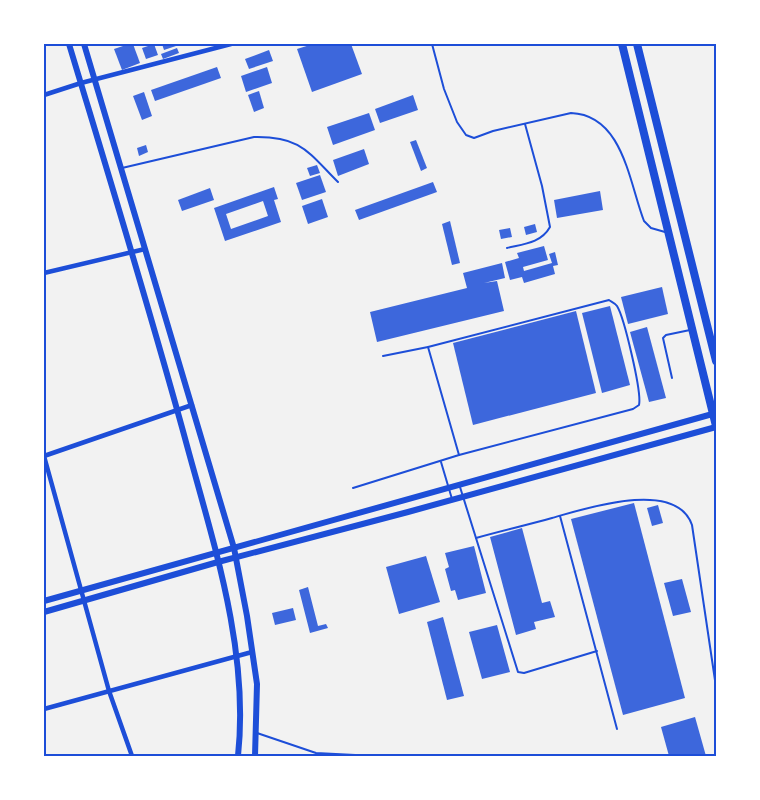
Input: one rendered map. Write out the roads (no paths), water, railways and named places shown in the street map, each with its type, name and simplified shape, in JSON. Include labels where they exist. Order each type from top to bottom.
[{"type":"main road","points":[[622,44],[717,427]]},
{"type":"main road","points":[[638,44],[717,361]]},
{"type":"main road","points":[[625,56],[640,54]]},
{"type":"main road","points":[[681,282],[695,279]]},
{"type":"street","points":[[69,44],[177,410],[216,552],[237,656],[241,716],[238,756]]},
{"type":"street","points":[[84,44],[234,548],[257,684],[255,756]]},
{"type":"street","points":[[44,95],[81,83],[231,44]]},
{"type":"street","points":[[44,273],[145,249]]},
{"type":"street","points":[[132,756],[109,691],[44,456],[192,405]]},
{"type":"street","points":[[44,601],[715,413]]},
{"type":"street","points":[[44,612],[218,562],[717,427]]},
{"type":"street","points":[[44,709],[252,652]]},
{"type":"lane","points":[[432,44],[444,89],[457,122],[466,135],[474,138],[493,131],[571,113],[581,114],[602,123],[621,151],[644,221],[651,228],[669,232]]},
{"type":"lane","points":[[507,248],[539,240],[550,227],[542,186],[525,124]]},
{"type":"lane","points":[[122,168],[254,137],[274,137],[294,142],[339,182]]},
{"type":"lane","points":[[353,488],[459,455],[633,409],[639,405],[641,399],[634,363],[617,306],[609,300],[428,347],[383,356]]},
{"type":"lane","points":[[672,378],[663,338],[666,335],[693,329]]},
{"type":"lane","points":[[428,347],[459,455]]},
{"type":"lane","points":[[441,462],[452,499]]},
{"type":"lane","points":[[459,484],[518,672],[524,673],[597,651]]},
{"type":"lane","points":[[476,538],[611,502],[644,499],[667,503],[688,515],[692,525],[717,687]]},
{"type":"lane","points":[[560,516],[617,729]]},
{"type":"lane","points":[[257,733],[316,753],[375,756]]}]
